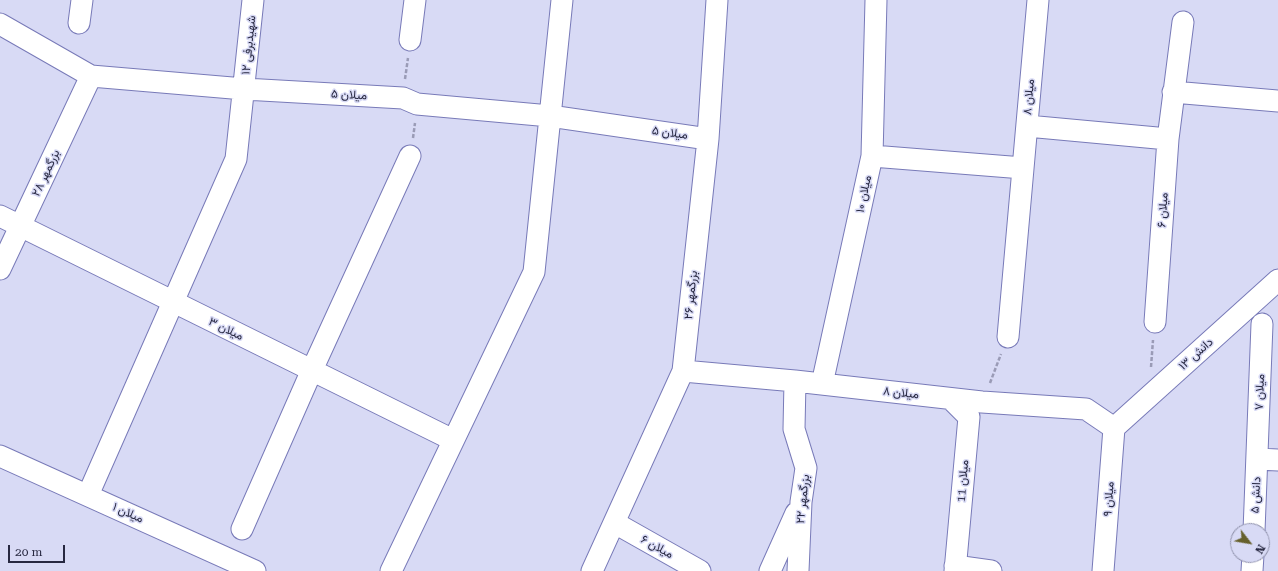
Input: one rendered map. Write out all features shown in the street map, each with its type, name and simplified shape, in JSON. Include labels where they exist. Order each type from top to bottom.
[{"type":"street","points":[[79,23],[82,0]]},
{"type":"street","name":"شهیدبرفی ۱۲","points":[[88,495],[236,159],[253,0]]},
{"type":"street","points":[[410,40],[414,0]]},
{"type":"street","points":[[391,571],[534,272],[562,0]]},
{"type":"street","name":"بزرگمهر ۲۶","points":[[592,571],[683,371],[708,139],[717,0]]},
{"type":"street","name":"میلان ۱۰","points":[[822,384],[872,156],[876,0]]},
{"type":"street","name":"میلان ۸","points":[[1008,337],[1038,0]]},
{"type":"street","name":"میلان ۶","points":[[1155,322],[1168,139],[1183,22]]},
{"type":"street","name":"میلان ۵","points":[[0,24],[91,76],[410,101],[550,116],[708,139]]},
{"type":"street","name":"بزرگمهر ۲۸","points":[[0,269],[91,76]]},
{"type":"street","points":[[1173,92],[1278,101]]},
{"type":"street","points":[[1027,126],[1168,139]]},
{"type":"street","points":[[242,529],[312,370],[410,156]]},
{"type":"street","points":[[872,156],[1023,168]]},
{"type":"street","name":"میلان ۳","points":[[0,216],[453,440]]},
{"type":"street","name":"دانش ۱۳","points":[[1114,428],[1278,280]]},
{"type":"street","name":"میلان ۷","points":[[1258,459],[1262,324]]},
{"type":"street","name":"میلان ۸","points":[[683,371],[796,381],[982,402],[1086,409],[1114,428]]},
{"type":"street","name":"بزرگمهر ۲۲","points":[[796,381],[794,430],[806,468],[801,502],[798,571]]},
{"type":"street","name":"میلان 11","points":[[951,399],[969,417],[955,569]]},
{"type":"street","name":"میلان ۹","points":[[1103,571],[1114,428]]},
{"type":"street","name":"میلان ۱","points":[[0,456],[255,571]]},
{"type":"street","points":[[1258,459],[1278,460]]},
{"type":"street","name":"دانش ۵","points":[[1254,523],[1258,459]]},
{"type":"street","points":[[770,571],[801,502]]},
{"type":"street","name":"میلان ۶","points":[[615,523],[700,571]]},
{"type":"street","points":[[955,569],[991,571]]},
{"type":"path","points":[[410,40],[410,156]]},
{"type":"path","points":[[1148,398],[1155,322]]},
{"type":"path","points":[[982,402],[1008,337]]}]
